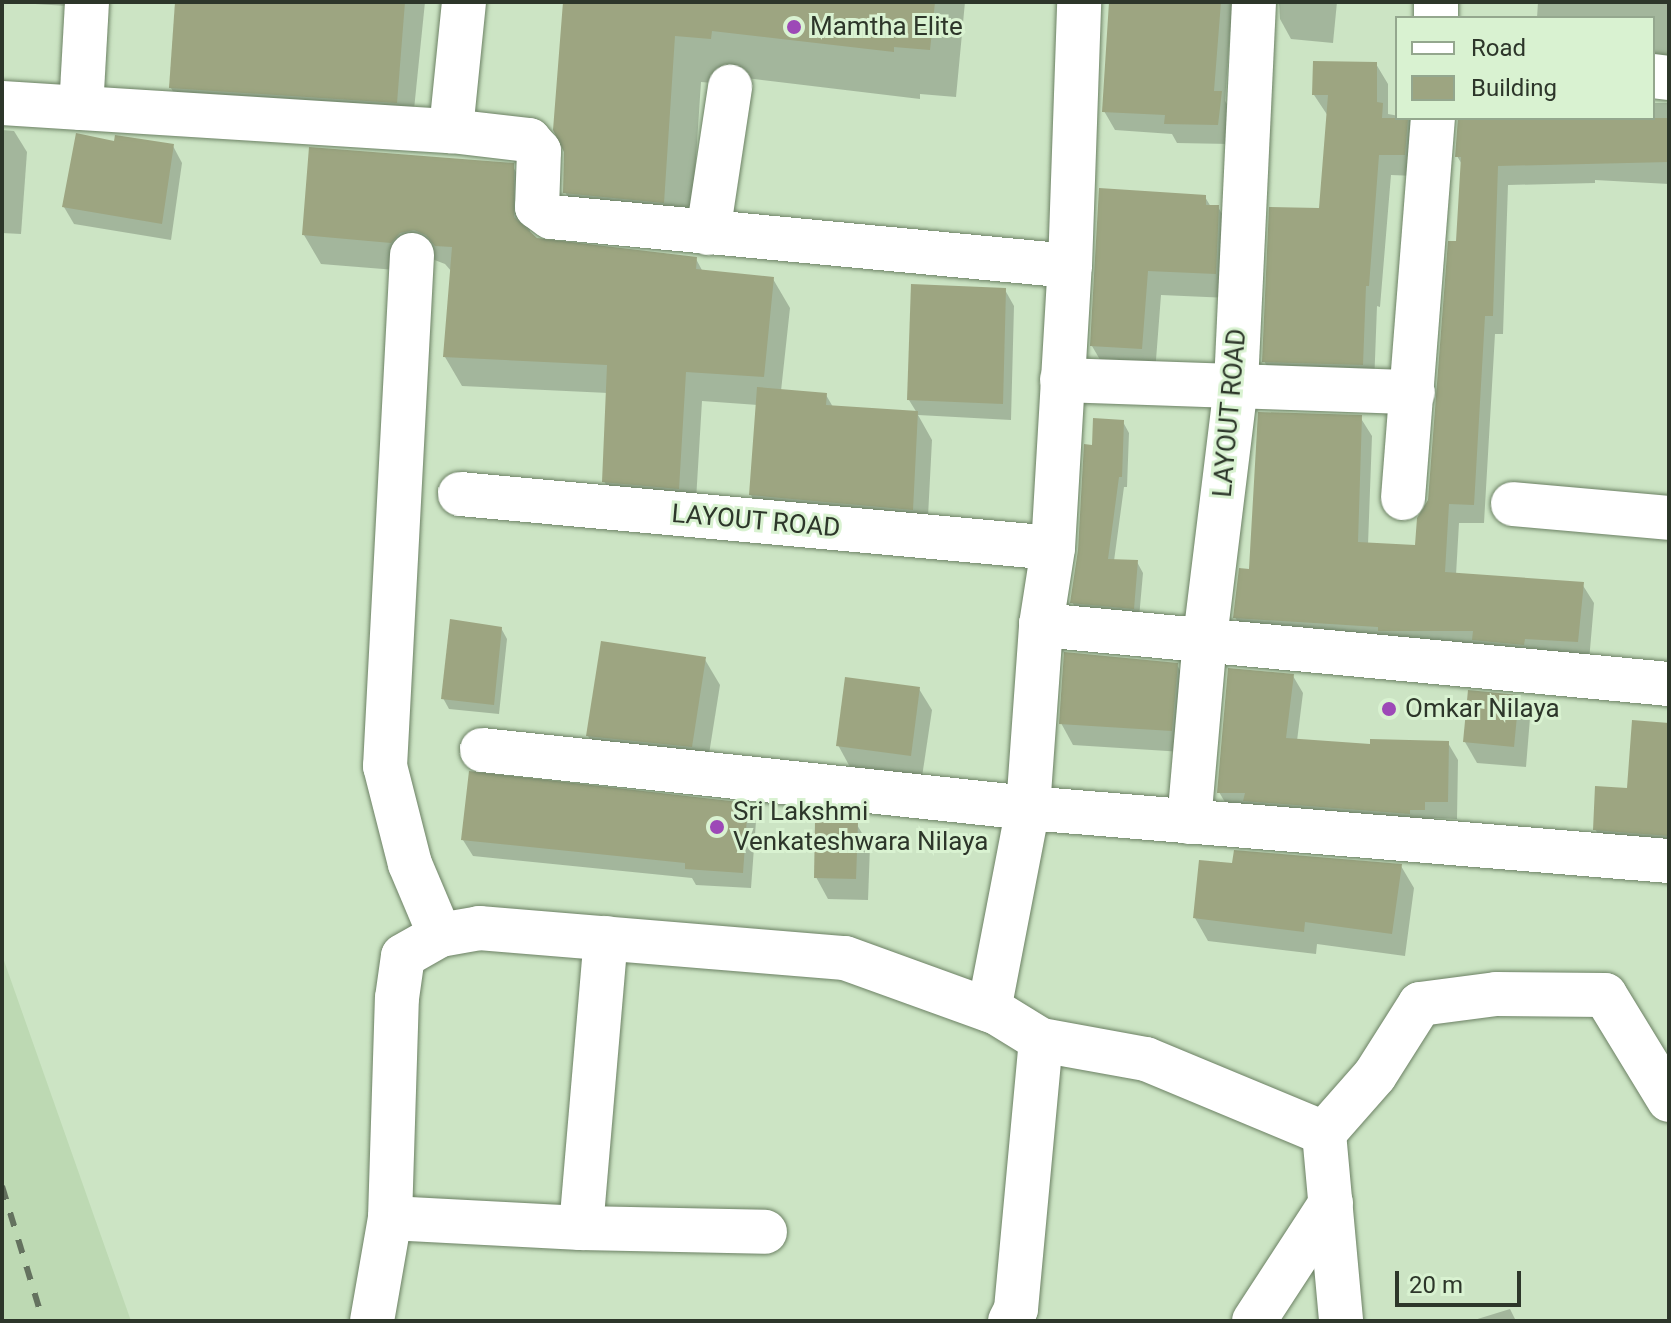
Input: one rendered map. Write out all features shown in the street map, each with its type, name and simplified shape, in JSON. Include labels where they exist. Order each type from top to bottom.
[{"type":"street","points":[[81,108],[87,2]]},
{"type":"street","points":[[451,131],[464,2]]},
{"type":"street","points":[[989,1010],[1028,808],[1041,625],[1053,548],[1070,266],[1079,2]]},
{"type":"street","name":"LAYOUT ROAD","points":[[1189,822],[1205,638],[1236,384],[1254,2]]},
{"type":"street","points":[[708,233],[730,87]]},
{"type":"street","points":[[2,103],[451,131],[529,140],[539,151],[537,207],[551,217],[1070,266]]},
{"type":"street","points":[[1403,498],[1433,120]]},
{"type":"street","points":[[412,255],[385,766],[410,864],[440,935]]},
{"type":"street","points":[[1062,380],[1413,392]]},
{"type":"street","name":"LAYOUT ROAD","points":[[460,494],[1053,548]]},
{"type":"street","points":[[1513,504],[1669,518]]},
{"type":"street","points":[[1041,625],[1669,684]]},
{"type":"street","points":[[482,750],[1028,808],[1669,861]]},
{"type":"street","points":[[372,1321],[390,1218],[397,998],[403,956],[440,935],[479,928],[845,958],[989,1010],[1041,1040],[1146,1059],[1324,1133]]},
{"type":"street","points":[[581,1228],[606,938]]},
{"type":"street","points":[[1341,1321],[1324,1133],[1375,1075],[1420,1004],[1496,994],[1605,995],[1669,1100]]},
{"type":"street","points":[[1010,1321],[1016,1309],[1041,1040]]},
{"type":"street","points":[[1254,1321],[1331,1203]]},
{"type":"street","points":[[390,1218],[581,1228],[765,1232]]},
{"type":"shaded area","points":[[2,955],[131,1321],[2,1321]]},
{"type":"building","points":[[175,2],[405,2],[397,103],[169,88]]},
{"type":"building","points":[[563,2],[935,2],[930,50],[894,47],[894,52],[712,31],[711,39],[675,36],[664,203],[563,193],[564,152],[553,130]]},
{"type":"building","points":[[1109,2],[1221,2],[1214,91],[1222,91],[1218,125],[1164,124],[1165,115],[1102,112]]},
{"type":"building","points":[[1313,61],[1377,62],[1377,102],[1383,103],[1382,118],[1408,120],[1405,155],[1379,155],[1369,286],[1366,286],[1363,365],[1262,362],[1269,207],[1319,208],[1328,95],[1312,95]]},
{"type":"building","points":[[1669,118],[1669,162],[1498,166],[1493,316],[1485,316],[1474,505],[1449,504],[1445,572],[1584,582],[1578,642],[1525,639],[1524,645],[1472,640],[1473,631],[1378,631],[1378,627],[1233,618],[1239,568],[1249,569],[1258,412],[1362,415],[1358,542],[1415,545],[1417,518],[1428,500],[1448,241],[1456,241],[1461,157],[1455,157],[1458,120]]},
{"type":"building","points":[[76,133],[114,141],[115,135],[174,144],[162,224],[62,207]]},
{"type":"building","points":[[309,147],[514,163],[514,217],[537,238],[697,257],[696,269],[774,277],[764,377],[686,372],[679,489],[602,482],[607,365],[443,357],[452,247],[435,246],[426,235],[414,230],[400,233],[391,243],[302,235]]},
{"type":"building","points":[[1099,188],[1206,195],[1206,205],[1219,205],[1216,274],[1148,271],[1142,349],[1090,346]]},
{"type":"building","points":[[911,284],[1006,288],[1003,404],[907,400]]},
{"type":"building","points":[[757,387],[827,393],[826,405],[918,411],[913,510],[749,495]]},
{"type":"building","points":[[1093,418],[1124,420],[1122,477],[1119,477],[1108,559],[1138,560],[1134,609],[1070,603],[1078,550],[1084,444],[1092,445]]},
{"type":"building","points":[[450,619],[502,627],[494,705],[441,699]]},
{"type":"building","points":[[601,641],[706,657],[692,747],[586,736]]},
{"type":"building","points":[[1064,652],[1178,663],[1172,731],[1059,724]]},
{"type":"building","points":[[1228,668],[1294,674],[1286,738],[1370,744],[1370,739],[1449,741],[1448,802],[1425,802],[1425,810],[1410,810],[1410,814],[1243,801],[1245,793],[1217,793]]},
{"type":"building","points":[[845,677],[920,687],[911,756],[836,746]]},
{"type":"building","points":[[1468,690],[1519,695],[1514,747],[1463,742]]},
{"type":"building","points":[[1632,720],[1669,723],[1669,836],[1593,830],[1595,786],[1627,788]]},
{"type":"building","points":[[469,771],[748,803],[743,873],[685,869],[685,863],[461,840]]},
{"type":"building","points":[[815,822],[858,823],[856,879],[814,878]]},
{"type":"building","points":[[1234,850],[1402,864],[1392,934],[1305,922],[1304,932],[1193,918],[1199,860],[1232,863]]},
{"type":"railway","points":[[2,1186],[43,1321]]},
{"type":"place","name":"Mamtha Elite","points":[[794,27]]},
{"type":"place","name":"Omkar Nilaya","points":[[1389,709]]},
{"type":"place","name":"Sri Lakshmi Venkateshwara Nilaya","points":[[717,827]]}]
